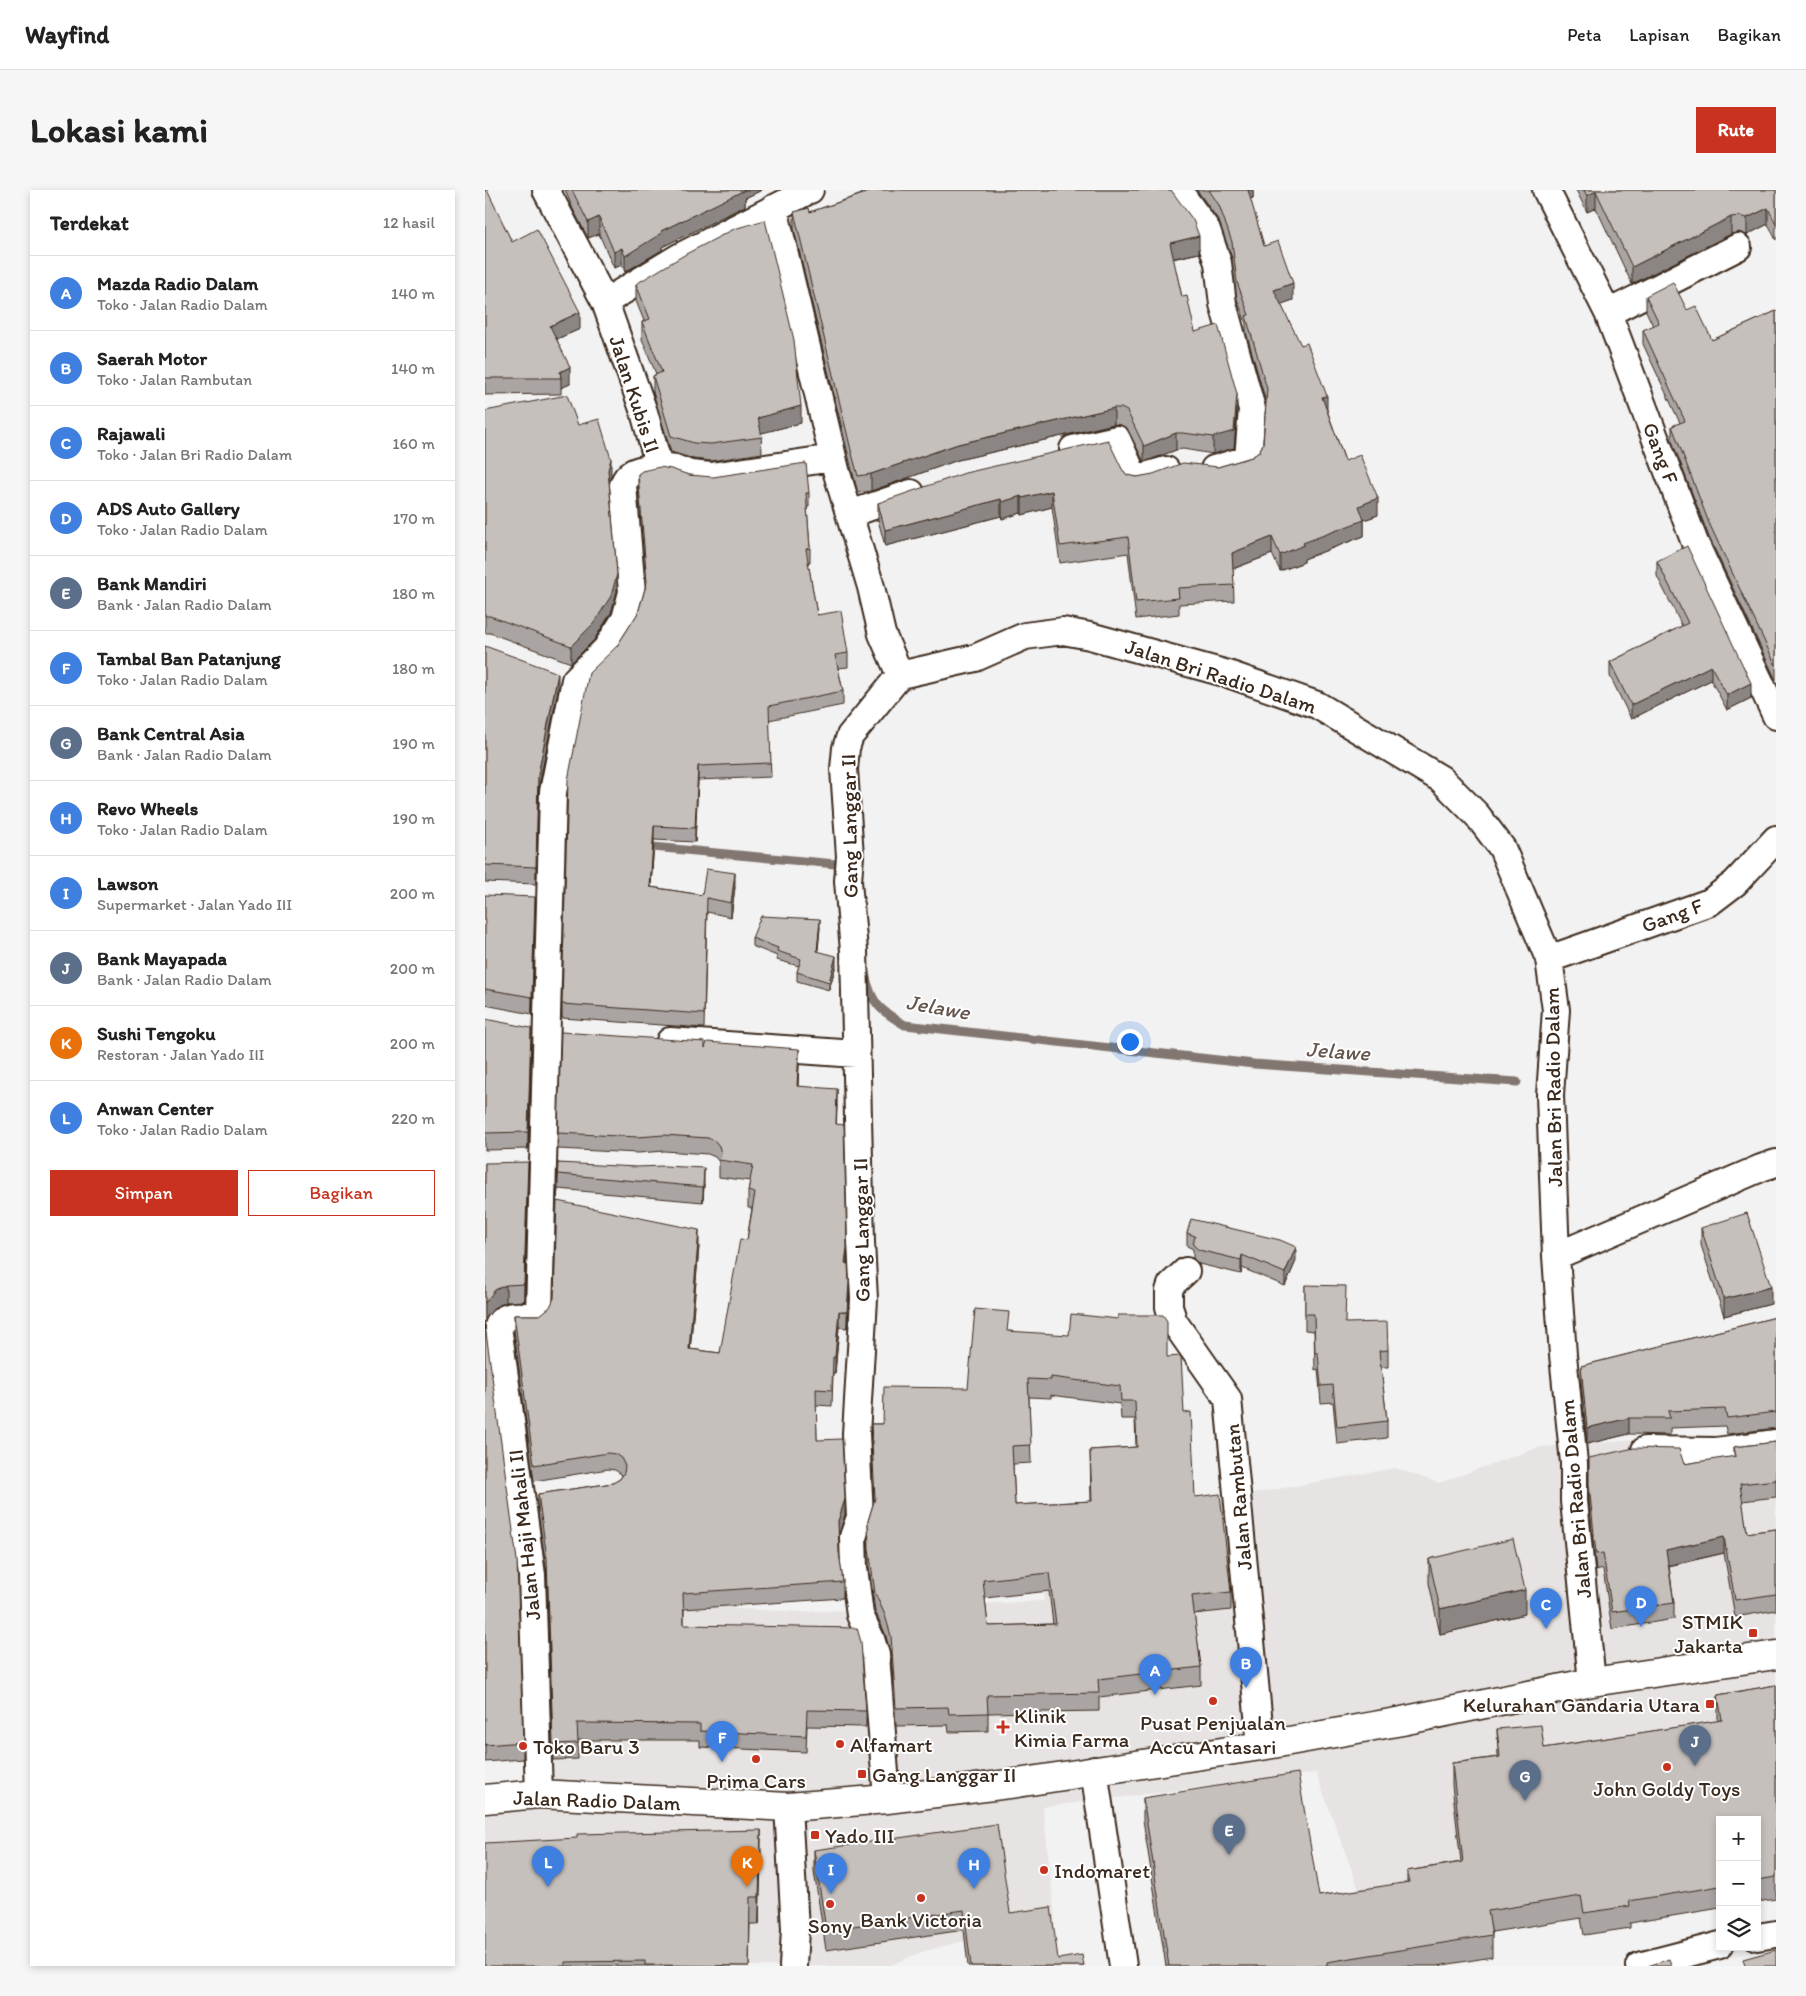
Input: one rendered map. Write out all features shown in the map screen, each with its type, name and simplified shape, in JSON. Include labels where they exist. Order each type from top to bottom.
[{"type":"main road","name":"Jalan Radio Dalam","points":[[485,1799],[539,1794],[788,1807],[887,1799],[1017,1783],[1261,1746],[1402,1721],[1592,1682],[1776,1655]]},
{"type":"street","name":"Jalan Kubis II","points":[[546,190],[605,302],[644,412],[659,466],[675,468],[690,474],[711,476],[834,463]]},
{"type":"street","points":[[605,302],[679,257],[780,200],[810,190]]},
{"type":"street","points":[[1053,454],[1117,439],[1135,479],[1148,477],[1181,464],[1214,469],[1248,459],[1252,410],[1223,304],[1218,263],[1207,230],[1178,190]]},
{"type":"street","name":"Gang F","points":[[1546,190],[1608,313],[1695,543],[1776,716]]},
{"type":"street","points":[[780,200],[834,463],[850,514],[882,634],[900,675]]},
{"type":"street","points":[[1608,313],[1739,247]]},
{"type":"street","points":[[520,1026],[556,1032],[540,898],[566,677],[605,649],[625,619],[632,592],[623,485],[626,476],[634,471],[659,466]]},
{"type":"street","points":[[850,514],[933,485]]},
{"type":"street","name":"Jalan Bri Radio Dalam","points":[[900,675],[975,658],[1025,636],[1063,631],[1090,636],[1228,674],[1317,705],[1441,779],[1477,814],[1501,848],[1549,959],[1556,1010],[1550,1096],[1557,1256],[1564,1371],[1574,1463],[1574,1500],[1592,1682]]},
{"type":"street","name":"Gang Langgar II","points":[[887,1799],[876,1655],[871,1638],[860,1615],[854,1568],[853,1537],[860,1517],[856,1434],[864,1299],[854,951],[844,769],[846,748],[850,736],[900,675]]},
{"type":"street","name":"Gang F","points":[[1549,959],[1710,902],[1735,883],[1776,839]]},
{"type":"street","name":"Jalan Haji Mahali II","points":[[539,1794],[531,1497],[497,1326],[500,1320],[506,1317],[535,1317],[539,1313],[543,1164],[556,1032]]},
{"type":"street","points":[[643,1039],[857,1054]]},
{"type":"street","points":[[1557,1256],[1752,1171],[1776,1163]]},
{"type":"street","name":"Jalan Rambutan","points":[[1186,1270],[1171,1285],[1169,1307],[1174,1322],[1228,1399],[1261,1746]]},
{"type":"street","points":[[1564,1371],[1592,1363]]},
{"type":"street","points":[[1574,1463],[1631,1450],[1716,1451],[1776,1442]]},
{"type":"street","points":[[1094,1770],[1123,1966]]},
{"type":"street","points":[[788,1807],[795,1929],[793,1966]]},
{"type":"street","points":[[1761,1936],[1776,1934]]},
{"type":"street","points":[[1639,1966],[1709,1953]]},
{"type":"shaded area","points":[[1776,1434],[1776,1810],[1742,1816],[1716,1816],[1716,1821],[1361,1895],[1316,1773],[1043,1807],[1055,1919],[924,1951],[889,1966],[485,1966],[485,1785],[541,1780],[531,1557],[623,1548],[731,1601],[737,1609],[804,1612],[1044,1601],[1042,1561],[1223,1499],[1395,1468],[1439,1483],[1540,1447],[1641,1440],[1743,1439]]},
{"type":"building","points":[[485,190],[487,190],[512,242],[537,229],[580,312],[550,326],[570,367],[560,372],[561,378],[485,378]]},
{"type":"building","points":[[572,190],[745,190],[661,231],[662,233],[625,256],[622,248],[614,252],[599,217],[588,222]]},
{"type":"building","points":[[868,190],[1171,190],[1193,220],[1199,236],[1170,243],[1182,297],[1187,296],[1195,332],[1218,325],[1237,394],[1234,431],[1213,437],[1176,433],[1144,446],[1127,411],[1121,408],[1114,408],[958,444],[871,474],[858,476],[794,212],[809,208],[810,212],[869,192]]},
{"type":"building","points":[[1209,190],[1248,190],[1264,246],[1278,241],[1293,283],[1274,290],[1301,345],[1307,343],[1327,396],[1322,397],[1345,461],[1360,455],[1378,498],[1359,506],[1364,520],[1303,543],[1304,545],[1280,555],[1272,537],[1232,553],[1234,585],[1178,588],[1179,598],[1136,602],[1128,537],[1060,546],[1052,491],[1022,498],[1021,496],[1002,502],[1001,499],[885,530],[878,503],[965,473],[1108,440],[1122,469],[1127,475],[1137,477],[1153,474],[1183,463],[1218,467],[1252,457],[1259,452],[1263,444],[1267,389],[1246,316],[1249,315],[1237,282],[1232,242],[1219,205]]},
{"type":"building","points":[[1584,190],[1776,190],[1776,224],[1768,208],[1747,218],[1731,217],[1632,267],[1596,191],[1587,196]]},
{"type":"building","points":[[765,220],[794,340],[801,406],[758,418],[762,437],[711,444],[694,443],[671,436],[653,376],[662,372],[642,322],[650,319],[636,284],[686,254],[734,229]]},
{"type":"building","points":[[1673,282],[1687,310],[1696,306],[1712,340],[1776,311],[1776,666],[1709,523],[1672,426],[1685,421],[1643,330],[1659,323],[1646,296]]},
{"type":"building","points":[[567,395],[578,425],[599,419],[611,459],[608,470],[617,574],[611,596],[594,623],[571,646],[490,616],[485,616],[485,411]]},
{"type":"building","points":[[806,463],[809,493],[806,493],[810,548],[806,549],[817,615],[841,611],[848,653],[835,655],[843,691],[769,706],[771,763],[698,766],[695,828],[654,826],[650,887],[702,895],[706,869],[735,873],[731,903],[707,898],[704,1014],[562,1004],[568,780],[589,673],[617,646],[638,613],[647,582],[638,474],[642,471],[660,467],[689,475],[713,477]]},
{"type":"building","points":[[1687,546],[1751,683],[1727,695],[1711,666],[1631,705],[1610,662],[1688,623],[1657,561]]},
{"type":"building","points":[[485,646],[558,673],[538,775],[536,867],[485,865]]},
{"type":"building","points":[[485,895],[535,897],[532,997],[485,989]]},
{"type":"building","points":[[761,916],[820,919],[817,951],[836,956],[829,982],[797,972],[801,959],[777,951],[778,948],[752,938]]},
{"type":"building","points":[[485,1019],[531,1028],[528,1132],[485,1133]]},
{"type":"building","points":[[561,1032],[705,1042],[705,1048],[707,1042],[799,1049],[797,1086],[837,1089],[836,1124],[844,1125],[847,1248],[845,1263],[848,1264],[849,1283],[847,1312],[839,1311],[835,1357],[833,1357],[832,1390],[816,1389],[817,1440],[842,1439],[845,1499],[838,1521],[839,1552],[843,1582],[683,1593],[684,1625],[857,1628],[861,1642],[866,1711],[807,1710],[806,1736],[700,1731],[700,1724],[577,1723],[578,1743],[553,1744],[547,1558],[538,1494],[613,1483],[620,1479],[624,1473],[625,1466],[621,1458],[615,1454],[608,1453],[534,1465],[514,1315],[540,1315],[550,1307],[554,1298],[557,1201],[699,1230],[689,1349],[720,1353],[740,1239],[747,1240],[755,1193],[748,1191],[753,1165],[719,1160],[721,1153],[719,1146],[715,1141],[708,1138],[664,1135],[638,1137],[558,1133]]},
{"type":"building","points":[[528,1162],[524,1284],[506,1285],[495,1290],[485,1303],[485,1163]]},
{"type":"building","points":[[558,1163],[704,1168],[703,1187],[558,1174],[557,1182]]},
{"type":"building","points":[[1747,1213],[1771,1287],[1724,1299],[1701,1228]]},
{"type":"building","points":[[1191,1219],[1280,1240],[1296,1247],[1285,1273],[1242,1255],[1241,1260],[1199,1250],[1193,1245],[1195,1236],[1187,1233]]},
{"type":"building","points":[[1305,1285],[1346,1286],[1345,1323],[1387,1322],[1388,1350],[1379,1351],[1387,1421],[1337,1427],[1333,1385],[1321,1386],[1318,1353],[1315,1353],[1314,1314],[1305,1314]]},
{"type":"building","points":[[975,1309],[1009,1312],[1007,1331],[1069,1335],[1071,1314],[1118,1319],[1118,1315],[1163,1315],[1167,1321],[1167,1357],[1181,1356],[1184,1413],[1191,1412],[1195,1497],[1220,1494],[1231,1592],[1192,1596],[1201,1667],[1098,1679],[1099,1693],[987,1695],[988,1713],[949,1714],[948,1707],[896,1708],[891,1636],[885,1615],[875,1593],[869,1549],[868,1521],[875,1498],[871,1424],[883,1424],[884,1387],[968,1388]],"holes":[[[1051,1377],[1120,1386],[1121,1401],[1135,1401],[1137,1447],[1090,1450],[1092,1501],[1015,1505],[1012,1446],[1031,1445],[1028,1379],[1051,1380]],[[1049,1573],[1056,1624],[988,1626],[983,1580]]]},
{"type":"building","points":[[1776,1317],[1776,1412],[1727,1418],[1725,1409],[1668,1411],[1670,1418],[1629,1418],[1587,1428],[1581,1366]]},
{"type":"building","points":[[485,1325],[517,1560],[523,1742],[485,1745]]},
{"type":"building","points":[[1776,1442],[1776,1480],[1740,1484],[1747,1533],[1776,1529],[1776,1594],[1735,1600],[1724,1537],[1666,1550],[1674,1603],[1612,1612],[1603,1553],[1596,1554],[1589,1484],[1589,1458],[1634,1448],[1679,1449],[1684,1464],[1736,1456],[1734,1447]]},
{"type":"building","points":[[1513,1539],[1525,1590],[1440,1609],[1429,1559]]},
{"type":"building","points":[[1776,1685],[1776,1877],[1761,1879],[1761,1816],[1716,1816],[1716,1887],[1629,1901],[1630,1906],[1584,1913],[1581,1896],[1488,1911],[1492,1935],[1327,1962],[1327,1965],[1324,1966],[1169,1966],[1143,1798],[1298,1773],[1319,1896],[1409,1882],[1407,1871],[1463,1862],[1452,1763],[1500,1757],[1497,1729],[1541,1725],[1544,1748],[1722,1720],[1718,1695]]},
{"type":"building","points":[[997,1824],[1010,1913],[1051,1907],[1058,1959],[1082,1955],[1084,1966],[971,1966],[964,1910],[826,1930],[814,1850]]},
{"type":"building","points":[[761,1830],[759,1897],[750,1897],[749,1966],[645,1965],[645,1961],[565,1962],[565,1966],[485,1966],[485,1843],[577,1838],[577,1834]]},
{"type":"building","points":[[1776,1950],[1776,1966],[1745,1966],[1743,1959]]},
{"type":"building","points":[[1669,1959],[1671,1966],[1648,1966]]},
{"type":"waterway","name":"Jelawe","points":[[642,846],[846,865]]},
{"type":"waterway","name":"Jelawe","points":[[865,974],[871,993],[878,1005],[905,1025],[1254,1064],[1517,1082]]},
{"type":"place","name":"ADS Auto Gallery","points":[[1641,1627]]},
{"type":"place","name":"Rajawali","points":[[1546,1629]]},
{"type":"place","name":"STMIK Jakarta","points":[[1753,1633]]},
{"type":"place","name":"Saerah Motor","points":[[1246,1688]]},
{"type":"place","name":"Mazda Radio Dalam","points":[[1155,1695]]},
{"type":"place","name":"Pusat Penjualan Accu Antasari","points":[[1213,1701]]},
{"type":"place","name":"Kelurahan Gandaria Utara","points":[[1710,1704]]},
{"type":"place","name":"Klinik Kimia Farma","points":[[1003,1727]]},
{"type":"place","name":"Alfamart","points":[[840,1744]]},
{"type":"place","name":"Toko Baru 3","points":[[523,1746]]},
{"type":"place","name":"Prima Cars","points":[[756,1759]]},
{"type":"place","name":"Tambal Ban Patanjung","points":[[722,1762]]},
{"type":"place","name":"Bank Mayapada","points":[[1695,1766]]},
{"type":"place","name":"John Goldy Toys","points":[[1667,1767]]},
{"type":"place","name":"Gang Langgar II","points":[[862,1774]]},
{"type":"place","name":"Bank Central Asia","points":[[1525,1801]]},
{"type":"place","name":"Yado III","points":[[815,1835]]},
{"type":"place","name":"Bank Mandiri","points":[[1229,1855]]},
{"type":"place","name":"Indomaret","points":[[1044,1870]]},
{"type":"place","name":"Anwan Center","points":[[548,1887]]},
{"type":"place","name":"Sushi Tengoku","points":[[747,1887]]},
{"type":"place","name":"Revo Wheels","points":[[974,1889]]},
{"type":"place","name":"Lawson","points":[[831,1894]]},
{"type":"place","name":"Bank Victoria","points":[[921,1898]]},
{"type":"place","name":"Sony","points":[[830,1904]]}]
